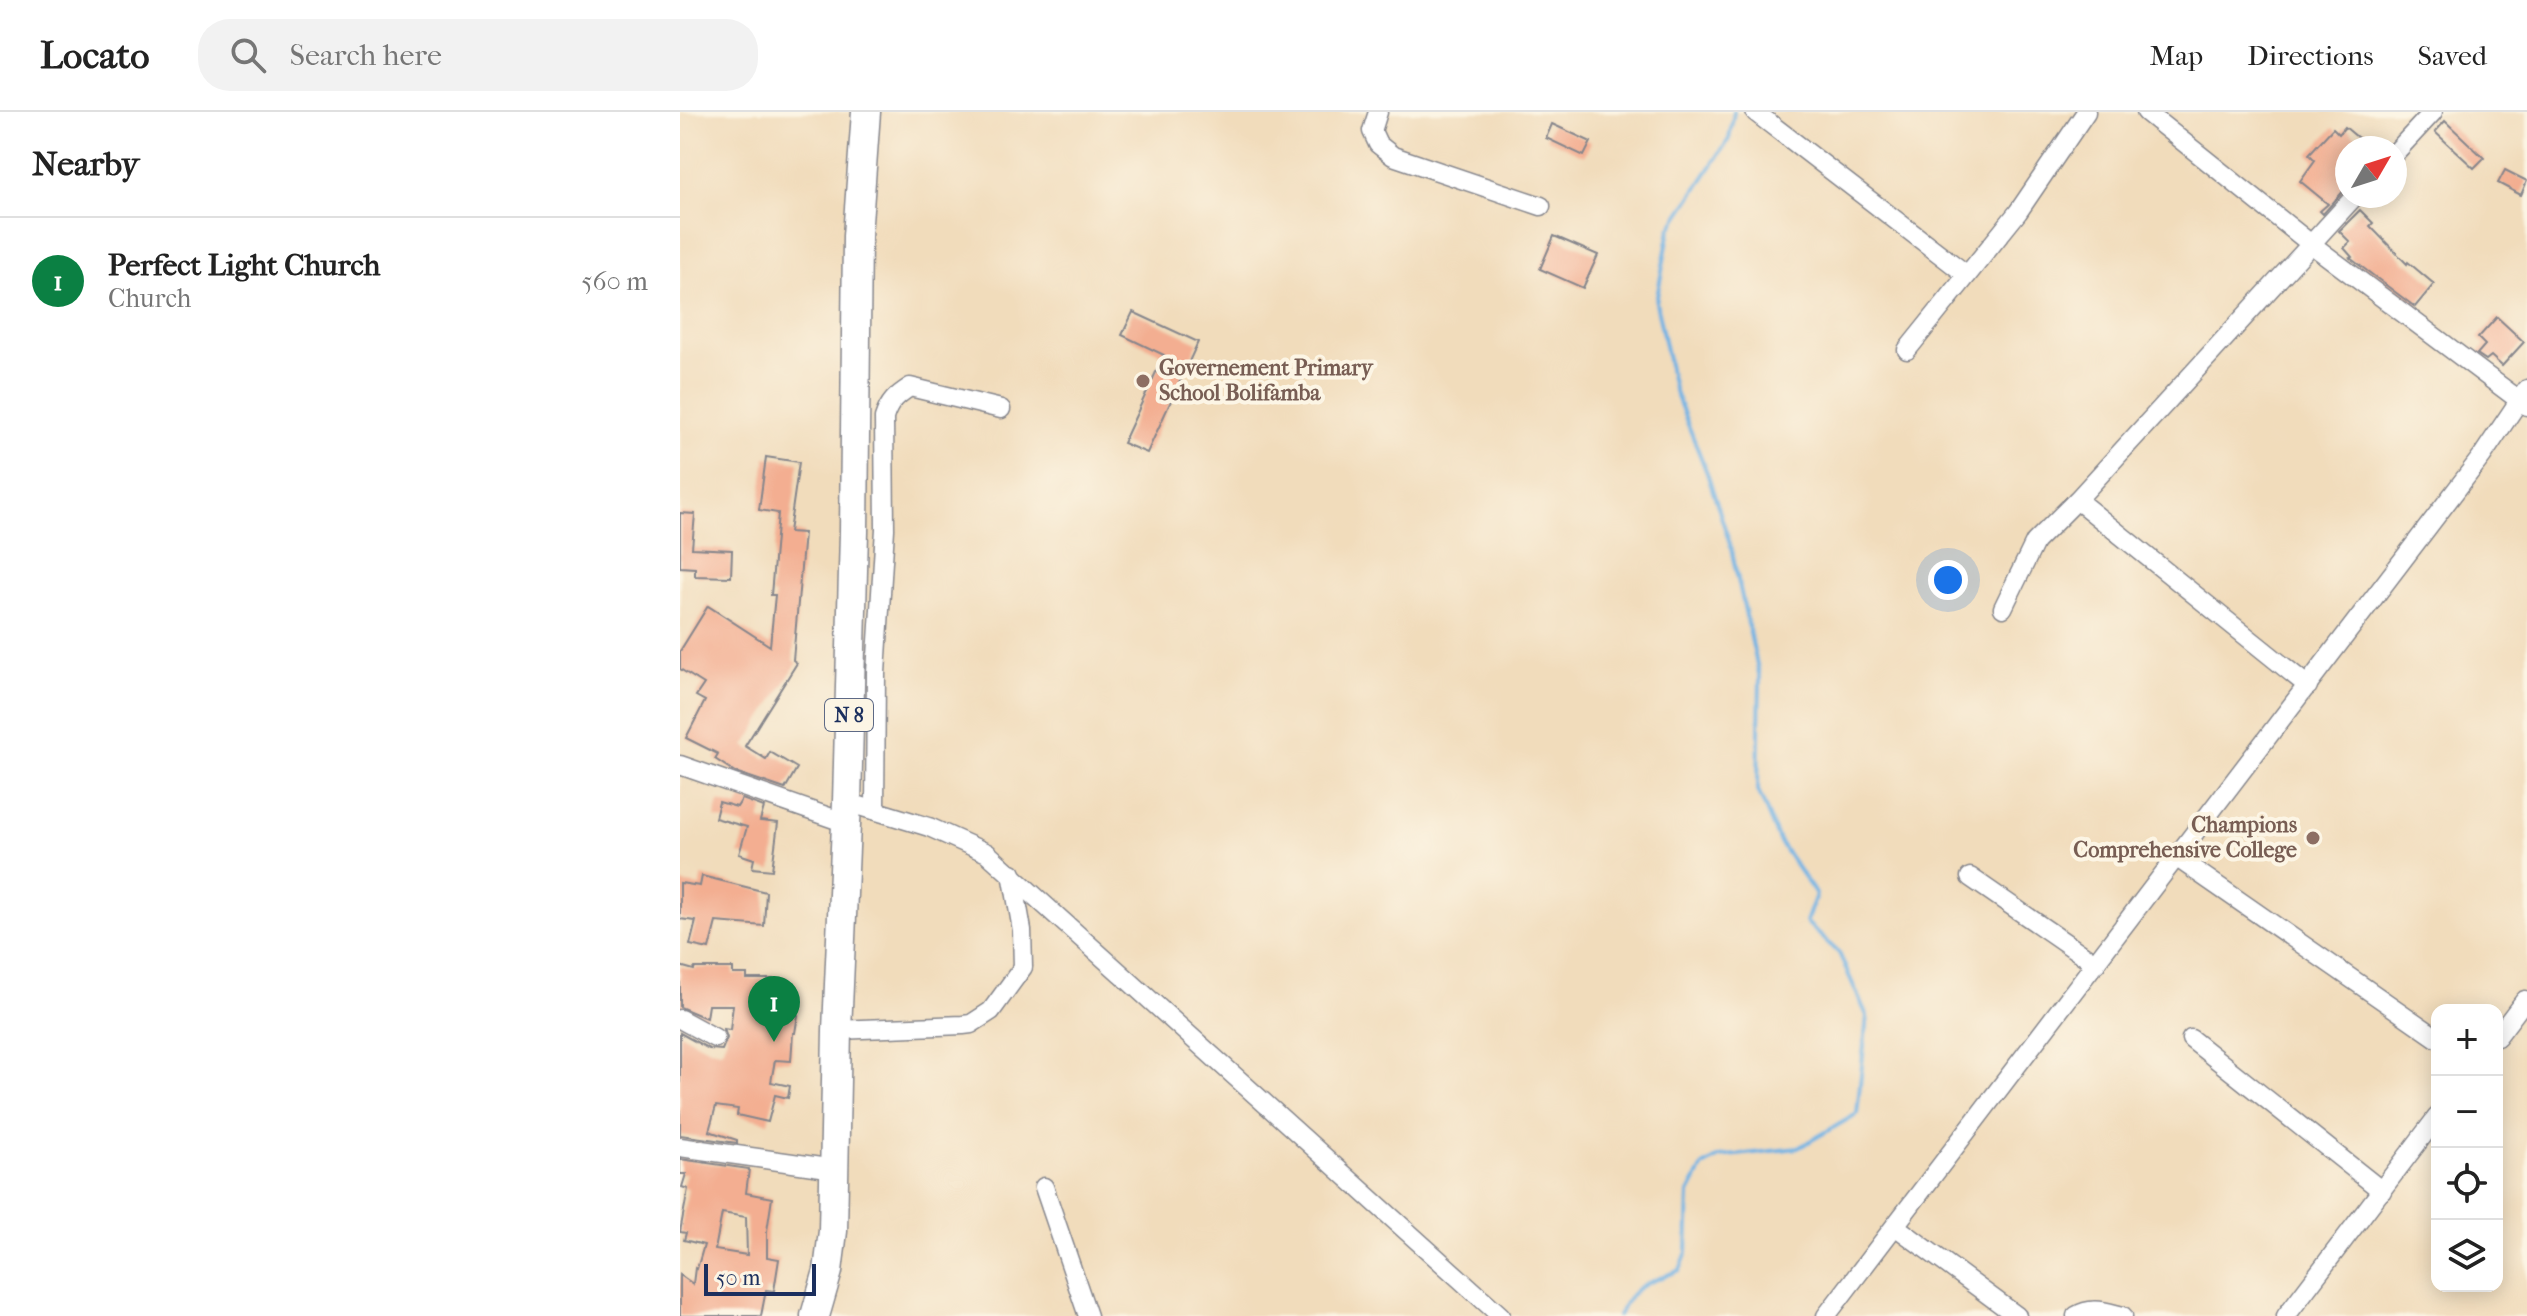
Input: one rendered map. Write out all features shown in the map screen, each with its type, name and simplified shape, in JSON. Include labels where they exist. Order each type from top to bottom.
[{"type":"highway","name":"N 8","points":[[815,1316],[832,1244],[854,532],[857,236],[866,112]]},
{"type":"street","points":[[1378,112],[1372,131],[1378,144],[1393,156],[1541,206]]},
{"type":"street","points":[[1755,112],[1967,275]]},
{"type":"street","points":[[1907,350],[2018,212],[2086,112]]},
{"type":"street","points":[[1826,1316],[2524,399],[2311,244],[2146,112]]},
{"type":"street","points":[[2407,140],[2433,112]]},
{"type":"street","points":[[2003,608],[2035,542],[2344,208]]},
{"type":"street","points":[[875,810],[876,673],[885,529],[884,418],[896,396],[910,387],[1001,409]]},
{"type":"street","points":[[2077,500],[2308,686]]},
{"type":"street","points":[[680,765],[847,813],[875,810],[929,827],[987,853],[1501,1316]]},
{"type":"street","points":[[2176,857],[2431,1034]]},
{"type":"street","points":[[837,1030],[963,1025],[971,1024],[991,1011],[1023,967],[1022,930],[1012,873]]},
{"type":"street","points":[[1970,877],[2096,964]]},
{"type":"street","points":[[2503,1029],[2526,1000]]},
{"type":"street","points":[[680,1019],[715,1038]]},
{"type":"street","points":[[2191,1039],[2382,1191]]},
{"type":"street","points":[[2286,1316],[2431,1125]]},
{"type":"street","points":[[680,1147],[835,1169]]},
{"type":"street","points":[[1044,1187],[1088,1316]]},
{"type":"street","points":[[1895,1226],[2017,1316]]},
{"type":"street","points":[[2076,1316],[2084,1311],[2096,1310],[2123,1316]]},
{"type":"building","points":[[2445,121],[2484,158],[2474,168],[2435,132]]},
{"type":"building","points":[[1552,124],[1591,142],[1584,156],[1546,138]]},
{"type":"building","points":[[2345,127],[2356,136],[2335,136],[2335,200],[2323,214],[2320,211],[2328,204],[2300,181],[2315,160],[2309,154],[2333,128],[2339,134]]},
{"type":"building","points":[[2505,170],[2527,181],[2521,195],[2498,183]]},
{"type":"building","points":[[2360,210],[2373,223],[2370,226],[2407,264],[2434,284],[2415,307],[2350,258],[2344,248],[2350,242],[2339,231]]},
{"type":"building","points":[[1554,236],[1598,255],[1583,288],[1540,269]]},
{"type":"building","points":[[1133,312],[1198,342],[1147,453],[1123,443],[1164,355],[1122,335]]},
{"type":"building","points":[[2497,317],[2524,342],[2502,366],[2491,356],[2486,360],[2477,354],[2485,345],[2478,338]]},
{"type":"building","points":[[766,457],[799,462],[789,532],[804,533],[793,660],[797,663],[745,746],[766,759],[770,752],[797,768],[785,789],[735,772],[715,759],[718,754],[686,738],[705,701],[696,696],[704,684],[680,669],[680,651],[708,606],[770,646],[778,513],[759,510]]},
{"type":"building","points":[[680,513],[695,514],[692,548],[732,550],[731,577],[695,576],[695,568],[680,567]]},
{"type":"building","points":[[742,799],[764,807],[760,821],[778,823],[772,870],[752,868],[754,859],[739,854],[747,827],[715,818],[719,802],[737,807]]},
{"type":"building","points":[[702,876],[766,892],[764,926],[716,922],[709,949],[690,945],[696,921],[680,919],[680,883],[700,886]]},
{"type":"building","points":[[680,966],[694,970],[733,968],[733,974],[747,974],[747,979],[788,979],[787,1013],[798,1015],[791,1061],[775,1060],[771,1082],[790,1086],[788,1098],[775,1095],[768,1122],[737,1115],[738,1109],[716,1106],[709,1131],[737,1140],[737,1143],[680,1135],[680,1033],[709,1049],[722,1050],[727,1038],[724,1029],[730,1030],[733,1005],[708,1005],[706,1018],[680,1007]]},
{"type":"building","points":[[680,1159],[749,1169],[746,1193],[772,1198],[767,1257],[779,1259],[774,1291],[766,1290],[761,1316],[680,1316],[680,1275],[693,1284],[695,1268],[704,1245],[684,1240],[686,1233],[680,1232],[688,1189],[682,1187],[686,1174],[680,1174]],"holes":[[[722,1213],[746,1217],[747,1255],[715,1250]]]},
{"type":"waterway","points":[[1618,1316],[1636,1290],[1680,1270],[1687,1252],[1689,1193],[1703,1166],[1719,1157],[1798,1148],[1857,1114],[1867,1016],[1839,953],[1806,922],[1816,895],[1779,841],[1758,790],[1760,678],[1730,544],[1707,473],[1674,389],[1656,302],[1670,229],[1729,139],[1734,112]]},
{"type":"place","name":"Governement Primary School Bolifamba","points":[[1143,381]]},
{"type":"place","name":"Champions Comprehensive College","points":[[2313,838]]},
{"type":"place","name":"Perfect Light Church","points":[[774,1042]]}]
